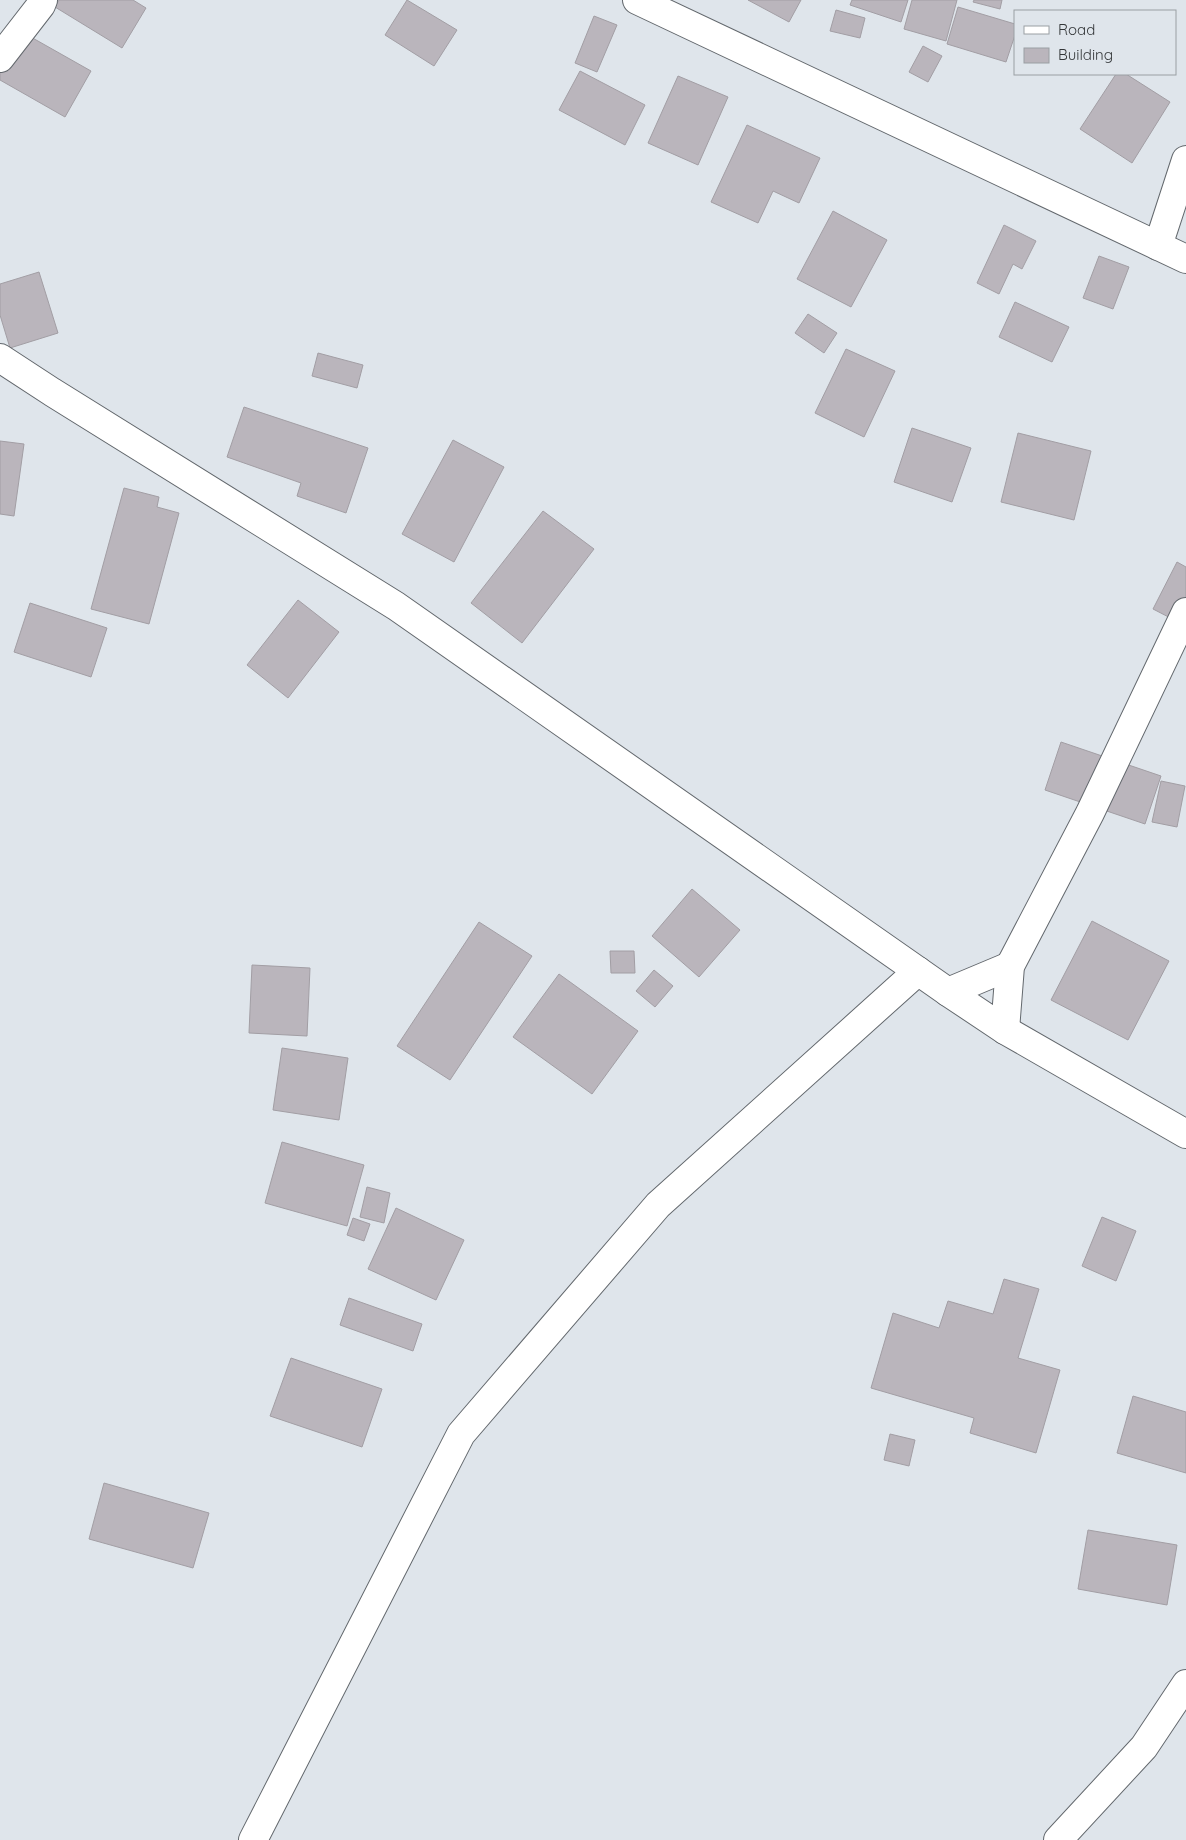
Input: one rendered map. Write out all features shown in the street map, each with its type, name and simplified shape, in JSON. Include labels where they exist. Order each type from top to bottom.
[{"type":"street","points":[[0,58],[43,0]]},
{"type":"street","points":[[637,0],[1186,259]]},
{"type":"street","points":[[1158,246],[1186,160]]},
{"type":"street","points":[[0,358],[396,606],[1005,1030],[1186,1134]]},
{"type":"street","points":[[1005,1030],[1010,966],[1090,813],[1186,612]]},
{"type":"street","points":[[948,992],[1010,966]]},
{"type":"street","points":[[253,1840],[461,1434],[658,1205],[918,971]]},
{"type":"street","points":[[1058,1840],[1144,1747],[1186,1684]]},
{"type":"building","points":[[59,0],[133,0],[146,8],[122,48],[55,7]]},
{"type":"building","points":[[407,0],[457,30],[434,66],[385,35]]},
{"type":"building","points":[[748,0],[801,0],[789,22]]},
{"type":"building","points":[[852,0],[908,0],[901,22],[850,5]]},
{"type":"building","points":[[912,0],[957,0],[946,41],[904,29]]},
{"type":"building","points":[[974,0],[1002,0],[1000,9],[973,2]]},
{"type":"building","points":[[958,7],[1014,24],[1014,38],[1006,62],[947,44]]},
{"type":"building","points":[[836,10],[865,18],[860,38],[830,31]]},
{"type":"building","points":[[594,16],[617,25],[597,72],[575,63]]},
{"type":"building","points":[[22,32],[91,71],[65,117],[0,80],[0,69]]},
{"type":"building","points":[[923,46],[942,56],[928,82],[909,72]]},
{"type":"building","points":[[580,71],[645,105],[625,145],[559,110]]},
{"type":"building","points":[[1115,75],[1128,75],[1170,102],[1132,163],[1080,129]]},
{"type":"building","points":[[678,76],[728,97],[698,165],[648,143]]},
{"type":"building","points":[[747,125],[820,158],[799,203],[773,191],[758,223],[711,202]]},
{"type":"building","points":[[833,211],[887,240],[851,307],[797,279]]},
{"type":"building","points":[[1004,225],[1036,241],[1022,269],[1013,264],[999,294],[977,283]]},
{"type":"building","points":[[1099,256],[1129,267],[1113,309],[1083,298]]},
{"type":"building","points":[[39,272],[58,333],[10,348],[0,315],[0,284]]},
{"type":"building","points":[[1015,302],[1069,327],[1052,362],[999,337]]},
{"type":"building","points":[[808,314],[837,333],[824,353],[795,333]]},
{"type":"building","points":[[846,349],[895,371],[864,437],[815,413]]},
{"type":"building","points":[[318,353],[363,365],[357,388],[312,376]]},
{"type":"building","points":[[244,407],[368,448],[346,513],[297,496],[301,483],[227,457]]},
{"type":"building","points":[[912,428],[971,448],[952,502],[894,482]]},
{"type":"building","points":[[1018,433],[1091,451],[1074,520],[1001,502]]},
{"type":"building","points":[[453,440],[504,467],[454,562],[402,534]]},
{"type":"building","points":[[0,441],[24,444],[14,516],[0,514]]},
{"type":"building","points":[[124,488],[159,497],[157,507],[179,513],[149,624],[91,609]]},
{"type":"building","points":[[543,511],[594,549],[522,643],[471,603]]},
{"type":"building","points":[[1177,562],[1186,567],[1186,626],[1153,609]]},
{"type":"building","points":[[298,600],[339,632],[288,698],[247,665]]},
{"type":"building","points":[[30,603],[107,628],[91,677],[14,652]]},
{"type":"building","points":[[1061,742],[1161,776],[1145,824],[1045,790]]},
{"type":"building","points":[[1161,781],[1185,786],[1177,827],[1152,822]]},
{"type":"building","points":[[692,889],[740,930],[699,977],[652,936]]},
{"type":"building","points":[[1092,921],[1169,961],[1128,1040],[1051,1000]]},
{"type":"building","points":[[479,922],[532,956],[450,1080],[397,1046]]},
{"type":"building","points":[[610,951],[634,951],[635,973],[611,973]]},
{"type":"building","points":[[252,965],[310,968],[307,1036],[249,1033]]},
{"type":"building","points":[[654,970],[673,986],[655,1007],[636,991]]},
{"type":"building","points":[[559,974],[638,1031],[592,1094],[513,1037]]},
{"type":"building","points":[[282,1048],[348,1058],[339,1120],[273,1110]]},
{"type":"building","points":[[282,1142],[364,1165],[347,1226],[265,1203]]},
{"type":"building","points":[[367,1187],[390,1193],[384,1223],[360,1217]]},
{"type":"building","points":[[396,1208],[464,1240],[436,1300],[368,1269]]},
{"type":"building","points":[[1102,1217],[1136,1231],[1116,1281],[1082,1266]]},
{"type":"building","points":[[353,1218],[370,1224],[364,1241],[347,1235]]},
{"type":"building","points":[[1004,1279],[1039,1289],[1018,1358],[1060,1370],[1036,1453],[970,1433],[974,1418],[871,1388],[893,1313],[939,1328],[948,1301],[993,1314]]},
{"type":"building","points":[[349,1298],[422,1324],[413,1351],[340,1325]]},
{"type":"building","points":[[291,1358],[382,1389],[362,1447],[270,1416]]},
{"type":"building","points":[[1133,1396],[1186,1412],[1186,1473],[1117,1453]]},
{"type":"building","points":[[890,1434],[915,1440],[909,1466],[884,1460]]},
{"type":"building","points":[[104,1483],[209,1513],[193,1568],[89,1539]]},
{"type":"building","points":[[1088,1530],[1177,1545],[1167,1605],[1078,1589]]}]
